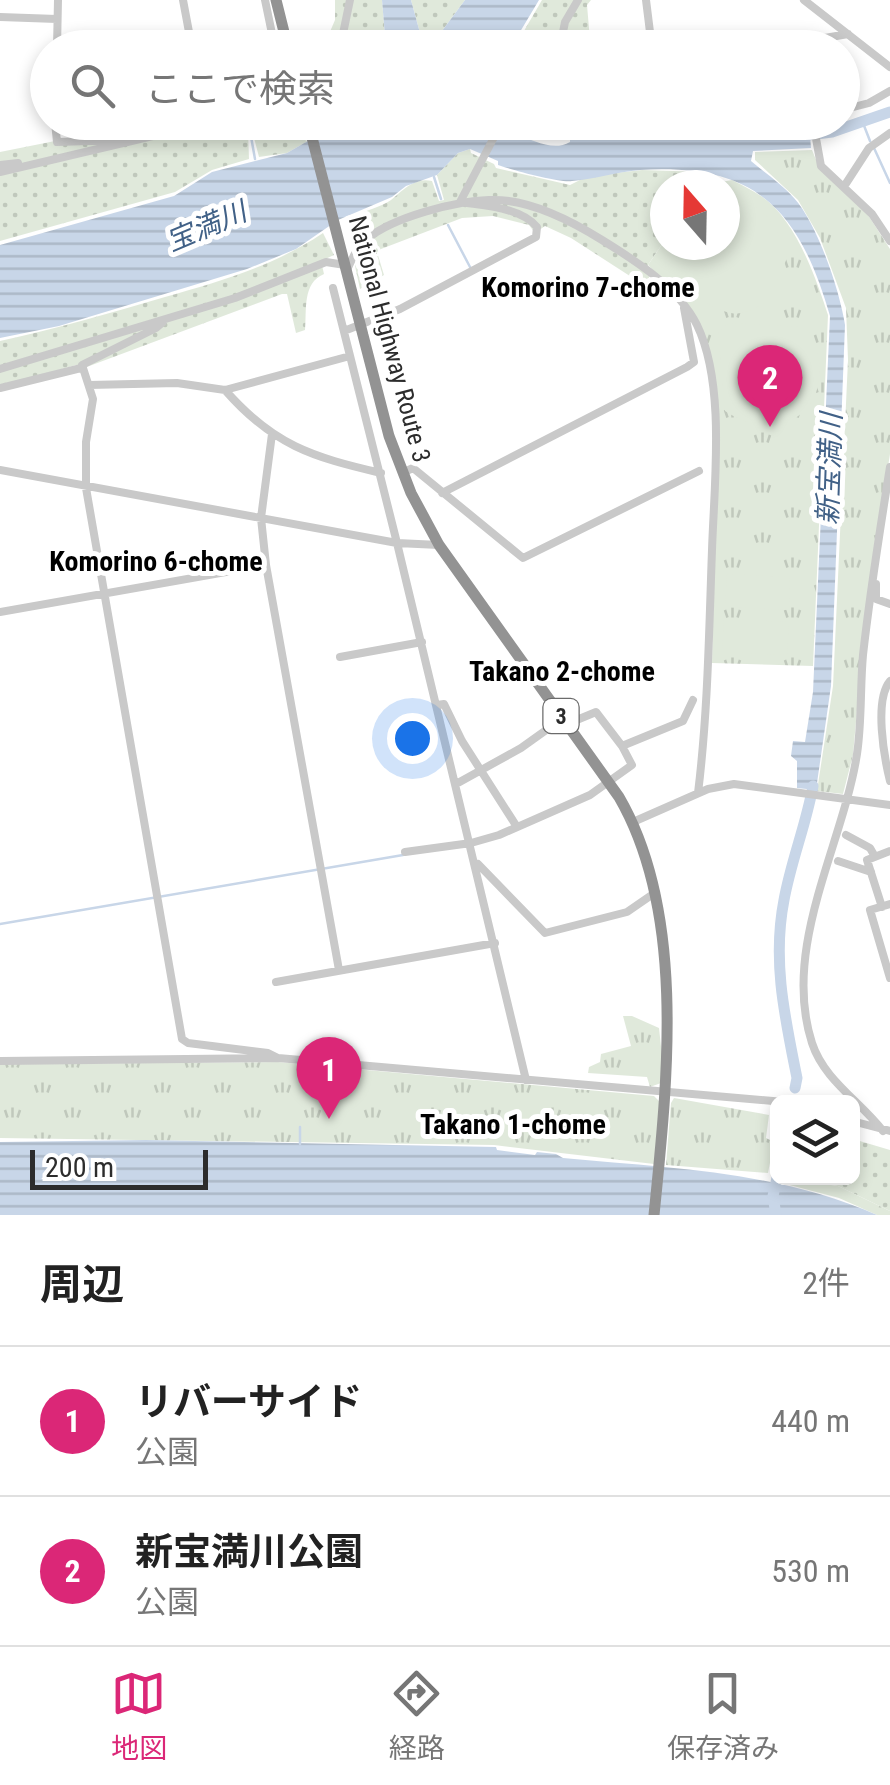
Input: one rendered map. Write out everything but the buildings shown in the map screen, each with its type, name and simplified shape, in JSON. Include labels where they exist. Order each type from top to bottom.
[{"type":"highway","points":[[276,0],[284,30]]},
{"type":"highway","name":"National Highway Route 3","points":[[313,140],[402,473],[439,545],[608,782],[632,822],[656,892],[667,1022],[666,1092],[654,1215]]},
{"type":"street","points":[[58,0],[58,30]]},
{"type":"street","points":[[183,0],[189,30]]},
{"type":"street","points":[[265,0],[271,30]]},
{"type":"street","points":[[344,30],[350,0]]},
{"type":"street","points":[[563,30],[578,0]]},
{"type":"street","points":[[646,0],[650,30]]},
{"type":"street","points":[[804,0],[843,30]]},
{"type":"street","points":[[0,17],[58,19]]},
{"type":"street","points":[[860,43],[890,66]]},
{"type":"street","points":[[860,105],[890,91]]},
{"type":"street","points":[[845,184],[869,148],[890,133]]},
{"type":"street","points":[[56,140],[128,141]]},
{"type":"street","points":[[0,168],[132,140]]},
{"type":"street","points":[[460,202],[494,140]]},
{"type":"street","points":[[816,140],[821,166],[845,184],[890,241]]},
{"type":"street","points":[[0,369],[162,322],[326,262],[346,268],[357,250],[377,232],[460,202],[496,199],[540,210],[586,230],[651,274],[683,303],[702,337],[709,361],[715,461],[698,793]]},
{"type":"street","points":[[344,331],[400,309],[536,237],[537,226],[531,220],[504,210],[460,202]]},
{"type":"street","points":[[333,288],[476,862],[526,1080]]},
{"type":"street","points":[[442,493],[694,362],[683,303]]},
{"type":"street","points":[[0,388],[81,368],[162,322]]},
{"type":"street","points":[[89,385],[177,383],[225,390],[350,356]]},
{"type":"street","points":[[81,368],[92,399],[86,442],[86,488],[182,1039],[278,1058]]},
{"type":"street","points":[[225,390],[272,434],[319,458],[381,473]]},
{"type":"street","points":[[272,434],[262,518],[266,565],[338,970]]},
{"type":"street","points":[[886,1131],[833,1081],[816,1054],[806,985],[814,905],[857,755],[863,660],[890,467]]},
{"type":"street","points":[[402,473],[413,468],[523,558],[699,471]]},
{"type":"street","points":[[0,470],[396,543],[439,545]]},
{"type":"street","points":[[0,612],[266,565]]},
{"type":"street","points":[[874,574],[876,599],[890,604]]},
{"type":"street","points":[[340,657],[422,642]]},
{"type":"street","points":[[890,681],[883,691],[882,736],[890,782]]},
{"type":"street","points":[[622,746],[683,720],[693,700]]},
{"type":"street","points":[[437,706],[444,704],[480,772],[518,827]]},
{"type":"street","points":[[405,852],[471,844],[518,827],[590,795],[632,765],[596,712],[565,721],[456,784]]},
{"type":"street","points":[[632,822],[698,793],[734,784],[890,805]]},
{"type":"street","points":[[846,835],[870,848],[874,855]]},
{"type":"street","points":[[890,851],[867,860],[886,905],[870,910],[890,978]]},
{"type":"street","points":[[838,861],[871,872]]},
{"type":"street","points":[[476,862],[545,933],[627,912],[656,892]]},
{"type":"street","points":[[276,982],[495,943]]},
{"type":"street","points":[[0,1061],[278,1058],[770,1101]]},
{"type":"street","points":[[860,1124],[886,1131]]},
{"type":"green space","points":[[335,0],[382,0],[385,30],[331,30]]},
{"type":"green space","points":[[411,0],[465,0],[443,30],[419,30]]},
{"type":"green space","points":[[542,0],[591,0],[587,5],[589,30],[524,30]]},
{"type":"green space","points":[[60,140],[248,140],[249,159],[212,170],[175,192],[0,241],[0,152]]},
{"type":"green space","points":[[255,140],[310,140],[287,153],[259,157]]},
{"type":"green space","points":[[470,149],[496,168],[570,185],[588,176],[650,170],[650,289],[571,238],[545,226],[535,233],[529,225],[493,216],[462,218],[381,249],[377,252],[384,275],[360,289],[355,266],[360,252],[352,246],[350,237],[358,230],[353,216],[387,202],[419,181],[432,181],[439,201],[444,200],[437,175],[458,153]]},
{"type":"green space","points":[[812,150],[819,167],[868,215],[890,249],[890,454],[866,609],[853,755],[843,794],[817,791],[833,686],[848,360],[846,308],[820,238],[798,200],[755,160],[755,152]]},
{"type":"green space","points":[[740,184],[761,196],[784,219],[817,284],[828,315],[813,666],[712,663],[717,453],[706,341],[689,306],[648,265],[651,260],[740,260]]},
{"type":"green space","points":[[740,201],[766,216],[779,235],[787,258],[769,300],[741,313],[722,311],[673,276],[661,260],[740,260]]},
{"type":"green space","points":[[323,233],[334,255],[321,261],[324,274],[309,290],[305,330],[296,333],[287,294],[282,294],[84,368],[76,365],[0,386],[0,341],[227,278],[286,255]]},
{"type":"green space","points":[[729,323],[806,327],[817,351],[820,373],[816,393],[806,409],[791,420],[772,425],[750,423],[725,411],[718,332]]},
{"type":"green space","points":[[727,574],[790,577],[789,610],[725,607]]},
{"type":"green space","points":[[724,619],[789,622],[787,655],[722,652]]},
{"type":"green space","points":[[623,1016],[659,1028],[661,1083],[650,1087],[647,1077],[588,1073],[589,1067],[600,1062],[601,1054],[631,1046]]},
{"type":"green space","points":[[278,1062],[654,1096],[660,1102],[654,1164],[494,1145],[0,1138],[0,1064]]},
{"type":"green space","points":[[674,1098],[769,1115],[768,1173],[666,1165]]},
{"type":"green space","points":[[860,1141],[890,1150],[890,1211],[833,1185],[860,1185]]},
{"type":"green space","points":[[790,1185],[838,1186],[890,1211],[890,1215],[877,1215],[839,1198]]},
{"type":"water","points":[[382,0],[411,0],[419,30],[384,30]]},
{"type":"water","points":[[465,0],[539,0],[521,30],[443,30]]},
{"type":"water","name":"宝満川","points":[[310,140],[532,140],[563,145],[570,140],[810,140],[811,148],[753,151],[751,161],[803,209],[833,276],[845,325],[831,686],[816,790],[797,788],[797,761],[791,756],[793,741],[805,742],[813,692],[830,316],[804,247],[767,200],[740,184],[740,170],[640,170],[566,181],[498,165],[498,161],[470,149],[458,153],[437,175],[406,186],[392,197],[338,220],[296,249],[247,269],[59,326],[0,338],[0,245],[174,196],[212,172],[287,153]]},
{"type":"water","points":[[146,1140],[496,1147],[535,1155],[556,1154],[563,1158],[762,1180],[839,1200],[877,1215],[0,1215],[0,1142]]},
{"type":"waterway","points":[[860,122],[890,112]]},
{"type":"waterway","points":[[863,123],[870,141]]},
{"type":"waterway","points":[[252,140],[255,159]]},
{"type":"waterway","points":[[874,148],[890,183]]},
{"type":"waterway","points":[[434,177],[441,199]]},
{"type":"waterway","points":[[448,225],[470,267]]},
{"type":"waterway","name":"新宝満川","points":[[795,1088],[797,1078],[781,989],[779,945],[787,886],[813,786]]},
{"type":"waterway","points":[[0,924],[403,855]]},
{"type":"waterway","points":[[300,1127],[300,1144]]},
{"type":"waterway","name":"新宝満川","points":[[775,1185],[776,1215]]},
{"type":"place","name":"新宝満川公園","points":[[770,427]]},
{"type":"place","name":"リバーサイド","points":[[329,1119]]},
{"type":"district","name":"Komorino 7-chome","points":[[588,287]]},
{"type":"district","name":"Komorino 6-chome","points":[[156,561]]},
{"type":"district","name":"Takano 2-chome","points":[[562,671]]},
{"type":"district","name":"Takano 1-chome","points":[[513,1124]]}]
